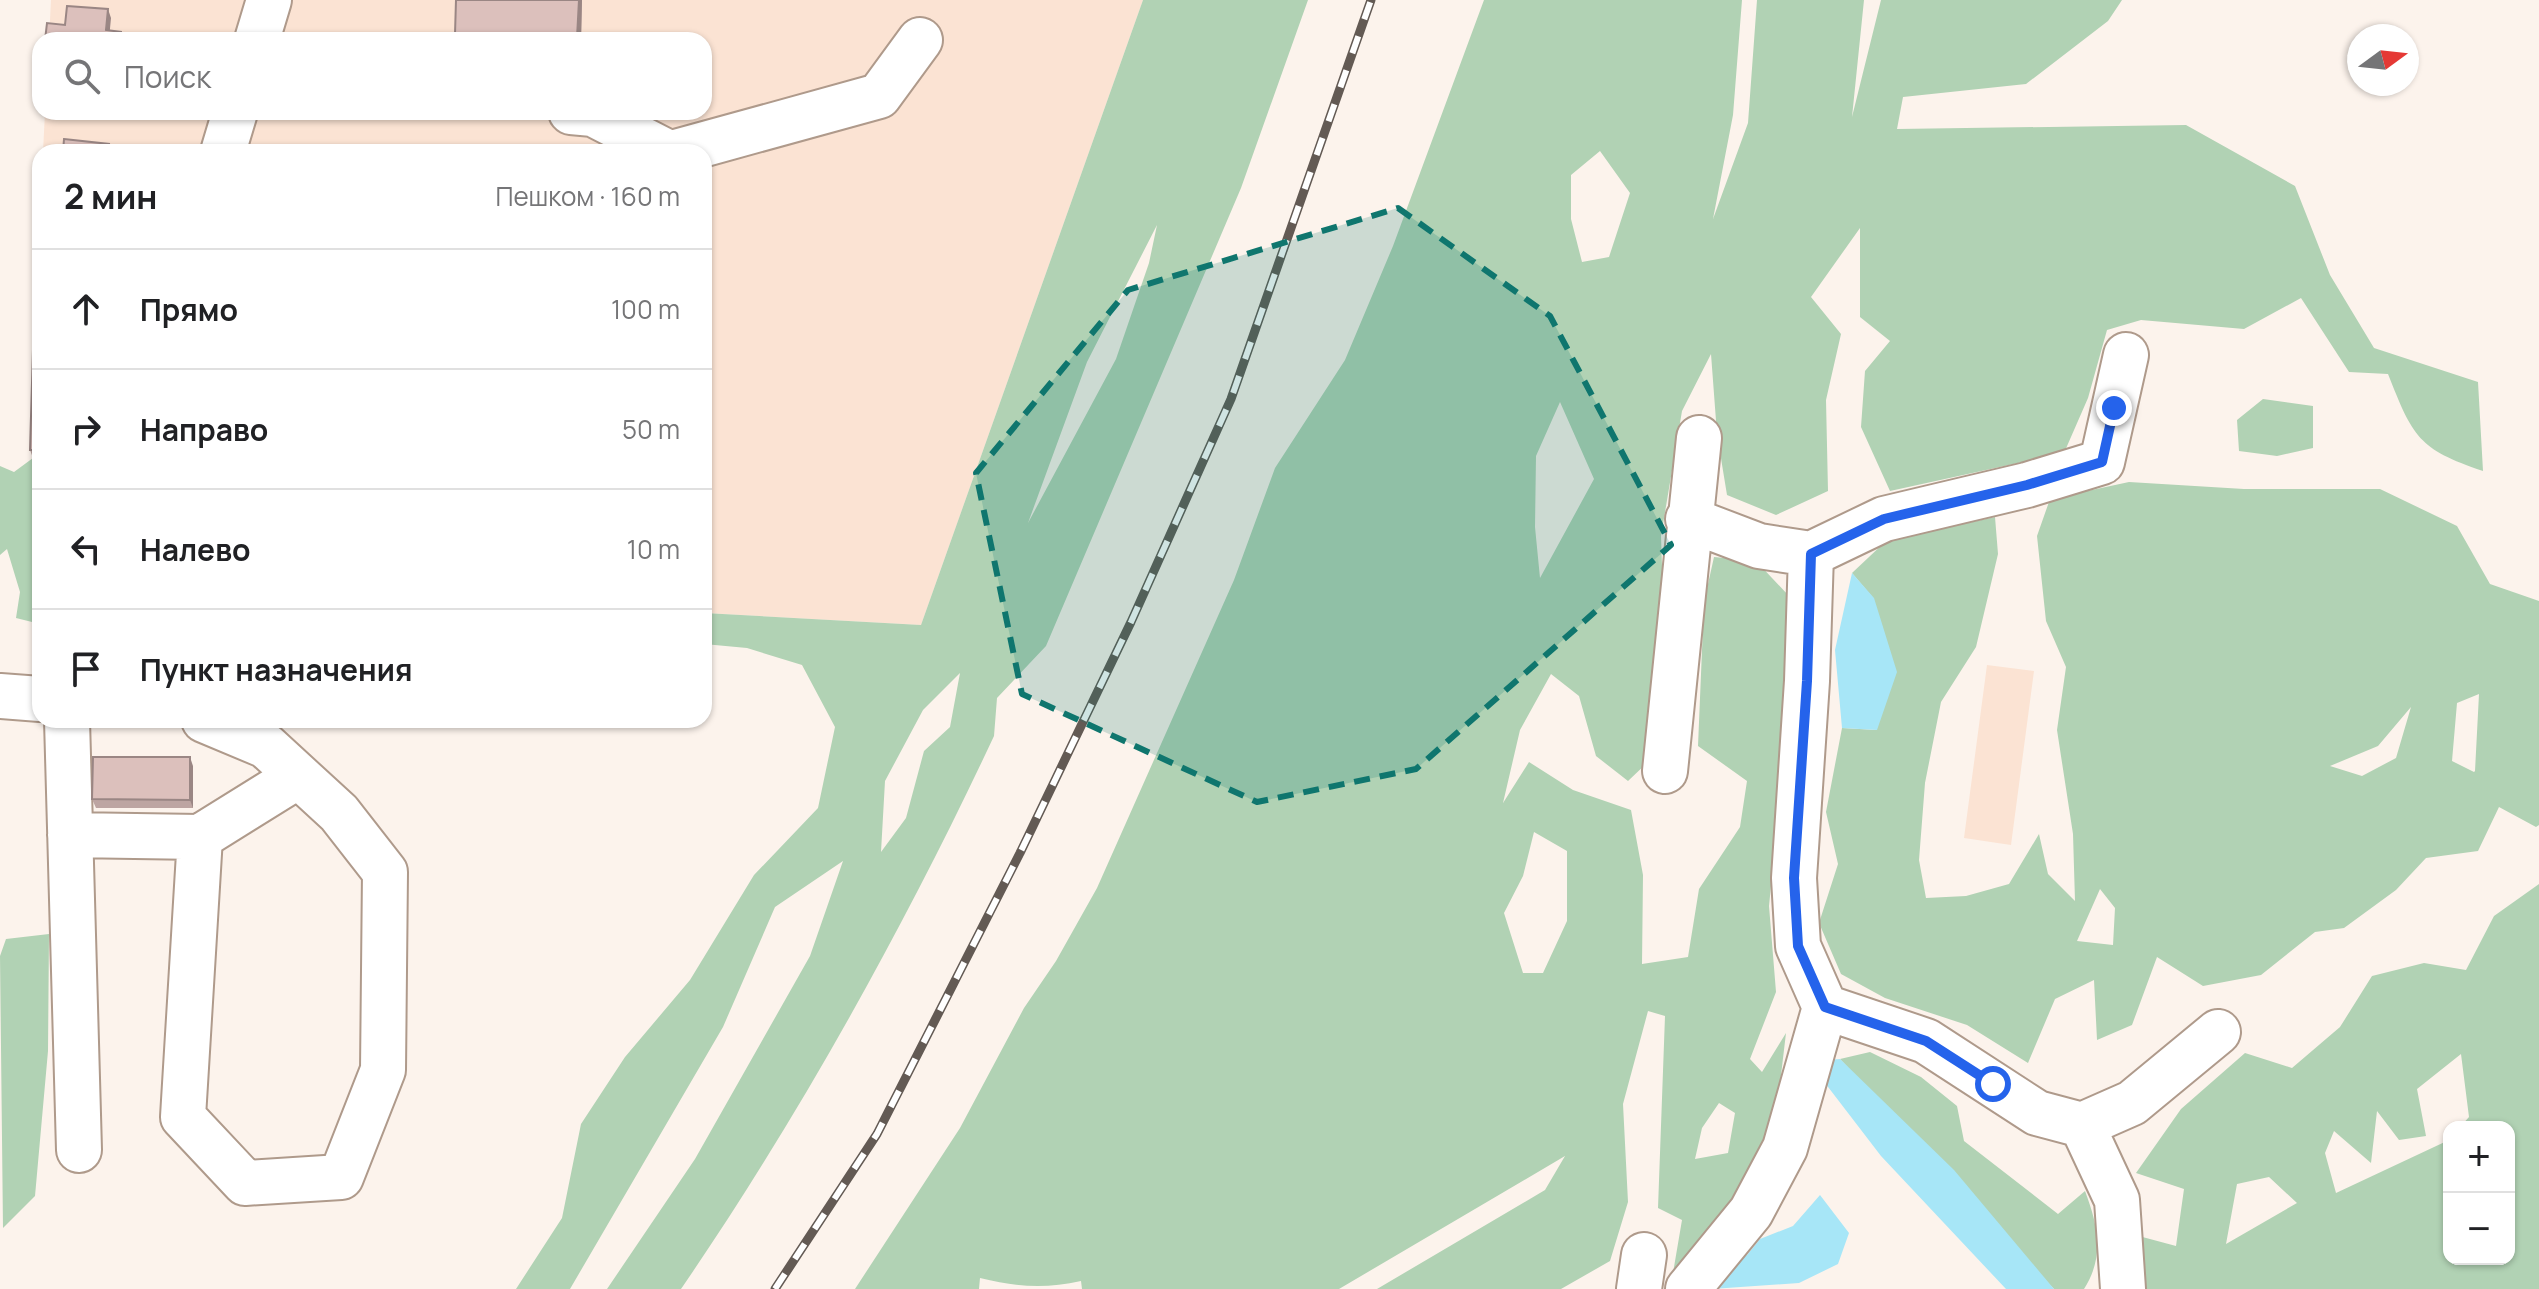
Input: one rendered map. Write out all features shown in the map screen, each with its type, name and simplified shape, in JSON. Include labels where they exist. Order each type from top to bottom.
[{"type":"lane","points":[[259,32],[269,0]]},
{"type":"lane","points":[[705,144],[879,96],[920,40]]},
{"type":"lane","points":[[225,144],[233,120]]},
{"type":"lane","points":[[605,120],[651,144]]},
{"type":"lane","points":[[1688,519],[1759,546],[1811,554],[1884,519],[2027,485],[2102,462],[2126,355]]},
{"type":"lane","points":[[1665,771],[1688,519],[1699,438]]},
{"type":"lane","points":[[1688,1289],[1751,1212],[1785,1148],[1825,1007],[1798,946],[1794,878],[1807,681],[1811,554]]},
{"type":"lane","points":[[0,696],[32,698]]},
{"type":"lane","points":[[67,728],[79,1150]]},
{"type":"lane","points":[[200,837],[183,1117],[245,1183],[341,1177],[383,1070],[385,872],[339,813],[266,746],[223,728]]},
{"type":"lane","points":[[70,835],[200,837],[298,776]]},
{"type":"lane","points":[[1825,1007],[1926,1041],[2037,1113],[2082,1125],[2132,1103],[2218,1032]]},
{"type":"lane","points":[[2082,1125],[2117,1200],[2123,1289]]},
{"type":"highlighted area","points":[[1398,208],[1550,316],[1671,545],[1416,769],[1257,802],[1022,694],[976,473],[1128,290]]},
{"type":"shaded area","points":[[51,0],[1143,0],[921,625],[712,613],[712,144],[43,144],[45,120],[712,120],[712,32],[49,32]]},
{"type":"shaded area","points":[[1987,665],[2034,671],[2011,845],[1964,838]]},
{"type":"green space","points":[[1143,0],[1308,0],[1241,188],[1046,646],[997,698],[994,736],[960,807],[925,878],[809,1088],[681,1289],[607,1289],[695,1159],[810,956],[843,861],[775,907],[723,1027],[570,1289],[516,1289],[562,1218],[581,1124],[625,1057],[690,980],[754,875],[818,808],[835,727],[802,665],[747,648],[712,645],[712,613],[921,625]],"holes":[[[1157,225],[1149,263],[1116,359],[1028,523],[1087,362]],[[960,673],[950,727],[924,751],[906,818],[881,852],[885,781],[923,710]]]},
{"type":"green space","points":[[1484,0],[1742,0],[1733,115],[1713,219],[1748,123],[1757,0],[1864,0],[1852,117],[1881,0],[2122,0],[2108,21],[2026,84],[1903,97],[1897,129],[2186,125],[2295,186],[2330,275],[2374,348],[2478,382],[2483,471],[2444,455],[2420,438],[2404,413],[2388,374],[2349,372],[2301,298],[2244,329],[2141,320],[2107,330],[2088,398],[2064,453],[1890,491],[1861,427],[1865,371],[1890,341],[1860,317],[1860,228],[1811,297],[1841,334],[1826,400],[1828,491],[1776,515],[1727,495],[1717,434],[1711,354],[1682,411],[1661,536],[1668,743],[1628,781],[1596,756],[1579,696],[1551,674],[1520,730],[1503,803],[1529,762],[1573,790],[1631,810],[1643,875],[1642,964],[1688,957],[1699,889],[1740,827],[1747,781],[1698,746],[1704,602],[1714,557],[1756,561],[1789,596],[1779,806],[1769,906],[1776,992],[1750,1059],[1762,1072],[1786,1033],[1777,1109],[1729,1213],[1673,1273],[1682,1220],[1658,1208],[1665,1016],[1648,1011],[1623,1104],[1628,1202],[1610,1261],[1561,1289],[1377,1289],[1545,1190],[1565,1156],[1339,1289],[1082,1289],[1081,1281],[1031,1286],[980,1278],[979,1289],[855,1289],[960,1128],[1024,1008],[1056,961],[1097,888],[1234,580],[1275,468],[1345,360],[1393,246]],"holes":[[[1600,151],[1630,193],[1609,257],[1582,262],[1571,219],[1571,175]],[[1560,402],[1594,479],[1540,578],[1535,527],[1536,456]],[[1534,832],[1567,851],[1567,921],[1543,973],[1523,973],[1504,913],[1523,876]],[[1719,1103],[1735,1113],[1728,1153],[1695,1159],[1702,1128]]]},
{"type":"green space","points":[[2263,399],[2313,406],[2313,448],[2277,456],[2239,451],[2237,420]]},
{"type":"green space","points":[[32,459],[32,622],[16,618],[20,592],[7,549],[0,555],[0,466],[14,472]]},
{"type":"green space","points":[[2129,482],[2244,489],[2380,489],[2457,526],[2490,584],[2539,601],[2539,825],[2536,827],[2499,807],[2478,851],[2426,858],[2396,890],[2344,928],[2315,932],[2261,975],[2203,986],[2157,957],[2132,1025],[2097,1040],[2094,980],[2055,999],[2028,1063],[1967,1025],[1885,998],[1841,974],[1819,923],[1838,864],[1826,812],[1842,728],[1877,730],[1874,599],[1852,573],[1886,541],[1995,517],[1998,554],[1976,647],[1941,702],[1925,783],[1919,860],[1926,898],[1966,896],[2009,884],[2039,834],[2048,874],[2075,901],[2073,834],[2057,730],[2066,667],[2046,621],[2037,536],[2050,499]],"holes":[[[2479,694],[2475,771],[2474,772],[2452,761],[2457,703]],[[2411,707],[2396,758],[2362,776],[2330,766],[2378,746]],[[2100,889],[2115,908],[2113,945],[2077,941]]]},
{"type":"green space","points":[[2539,884],[2539,1289],[2142,1289],[2135,1235],[2176,1246],[2184,1189],[2136,1173],[2181,1109],[2245,1053],[2292,1068],[2340,1027],[2372,976],[2424,963],[2466,970],[2494,916]],"holes":[[[2269,1177],[2297,1203],[2226,1244],[2237,1184]]]},
{"type":"green space","points":[[49,934],[48,1051],[35,1196],[3,1228],[0,956],[6,939]]},
{"type":"green space","points":[[1870,1052],[1921,1077],[1957,1106],[1964,1141],[2058,1214],[2085,1191],[2096,1229],[2097,1253],[2091,1277],[2084,1289],[2054,1289],[1840,1059]]},
{"type":"water","points":[[1852,573],[1874,598],[1897,672],[1877,730],[1842,728],[1835,650]]},
{"type":"water","points":[[1840,1059],[1954,1170],[2054,1289],[2006,1289],[1881,1156],[1825,1083],[1827,1060]]},
{"type":"water","points":[[1820,1195],[1849,1233],[1838,1264],[1799,1283],[1712,1289],[1729,1260],[1747,1255],[1760,1239],[1793,1226]]},
{"type":"building","points":[[456,0],[579,0],[577,32],[455,32]]},
{"type":"building","points":[[67,6],[108,9],[106,30],[121,32],[46,32],[47,23],[65,25]]},
{"type":"building","points":[[64,139],[109,144],[64,144]]},
{"type":"building","points":[[32,383],[32,450],[30,450]]},
{"type":"building","points":[[93,757],[190,757],[190,800],[92,799]]},
{"type":"railway","points":[[775,1289],[877,1134],[1020,853],[1131,622],[1231,399],[1371,0]]},
{"type":"route","points":[[1993,1084],[1926,1041],[1825,1007],[1798,946],[1794,878],[1807,681],[1811,554],[1884,519],[2027,485],[2102,462],[2114,408]]}]
